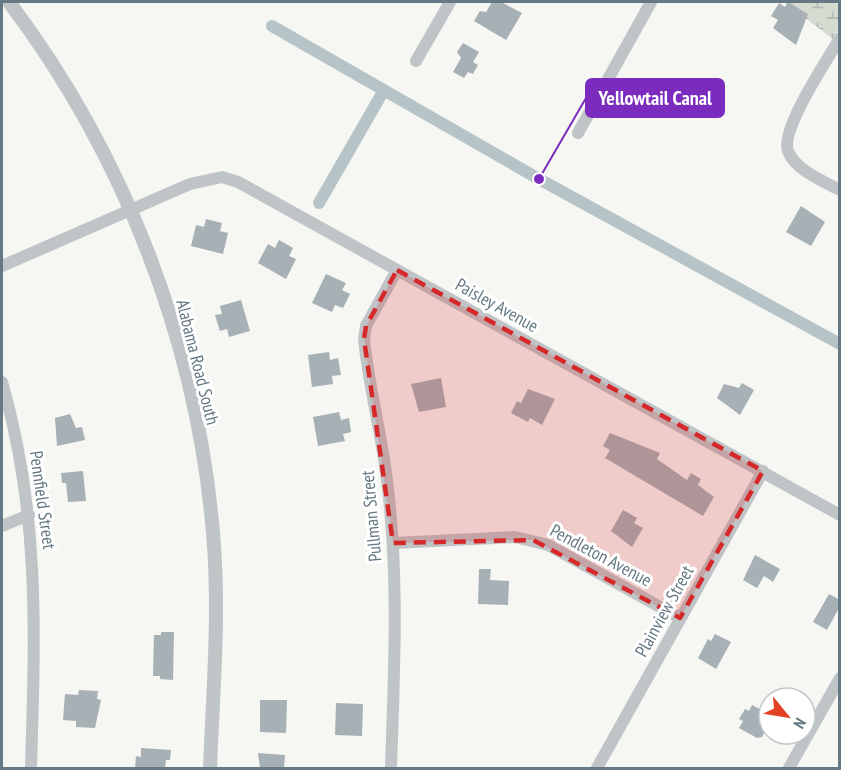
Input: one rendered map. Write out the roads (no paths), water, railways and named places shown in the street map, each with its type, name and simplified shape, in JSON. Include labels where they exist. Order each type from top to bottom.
[{"type":"street","name":"Alabama Road South","points":[[9,2],[52,64],[81,112],[130,209],[164,299],[178,346],[194,410],[206,474],[213,532],[216,615],[210,768]]},
{"type":"street","points":[[416,61],[450,2]]},
{"type":"street","points":[[578,133],[651,2]]},
{"type":"street","points":[[840,38],[785,141],[788,153],[803,169],[840,190]]},
{"type":"street","name":"Paisley Avenue","points":[[2,266],[190,184],[222,177],[238,182],[840,515]]},
{"type":"street","name":"Pullman Street","points":[[391,768],[395,622],[393,543],[387,477],[364,339],[366,326],[397,270]]},
{"type":"street","name":"Pennfield Street","points":[[2,382],[22,465],[29,515],[35,626],[31,768]]},
{"type":"street","name":"Plainview Street","points":[[597,768],[763,471]]},
{"type":"street","points":[[2,526],[29,515]]},
{"type":"street","name":"Pendleton Avenue","points":[[393,543],[515,537],[533,540],[548,545],[680,618]]},
{"type":"street","points":[[789,768],[840,678]]},
{"type":"waterway","points":[[272,26],[539,179],[840,344]]},
{"type":"waterway","points":[[319,203],[384,90]]},
{"type":"place","name":"Yellowtail Canal","points":[[539,179]]}]
